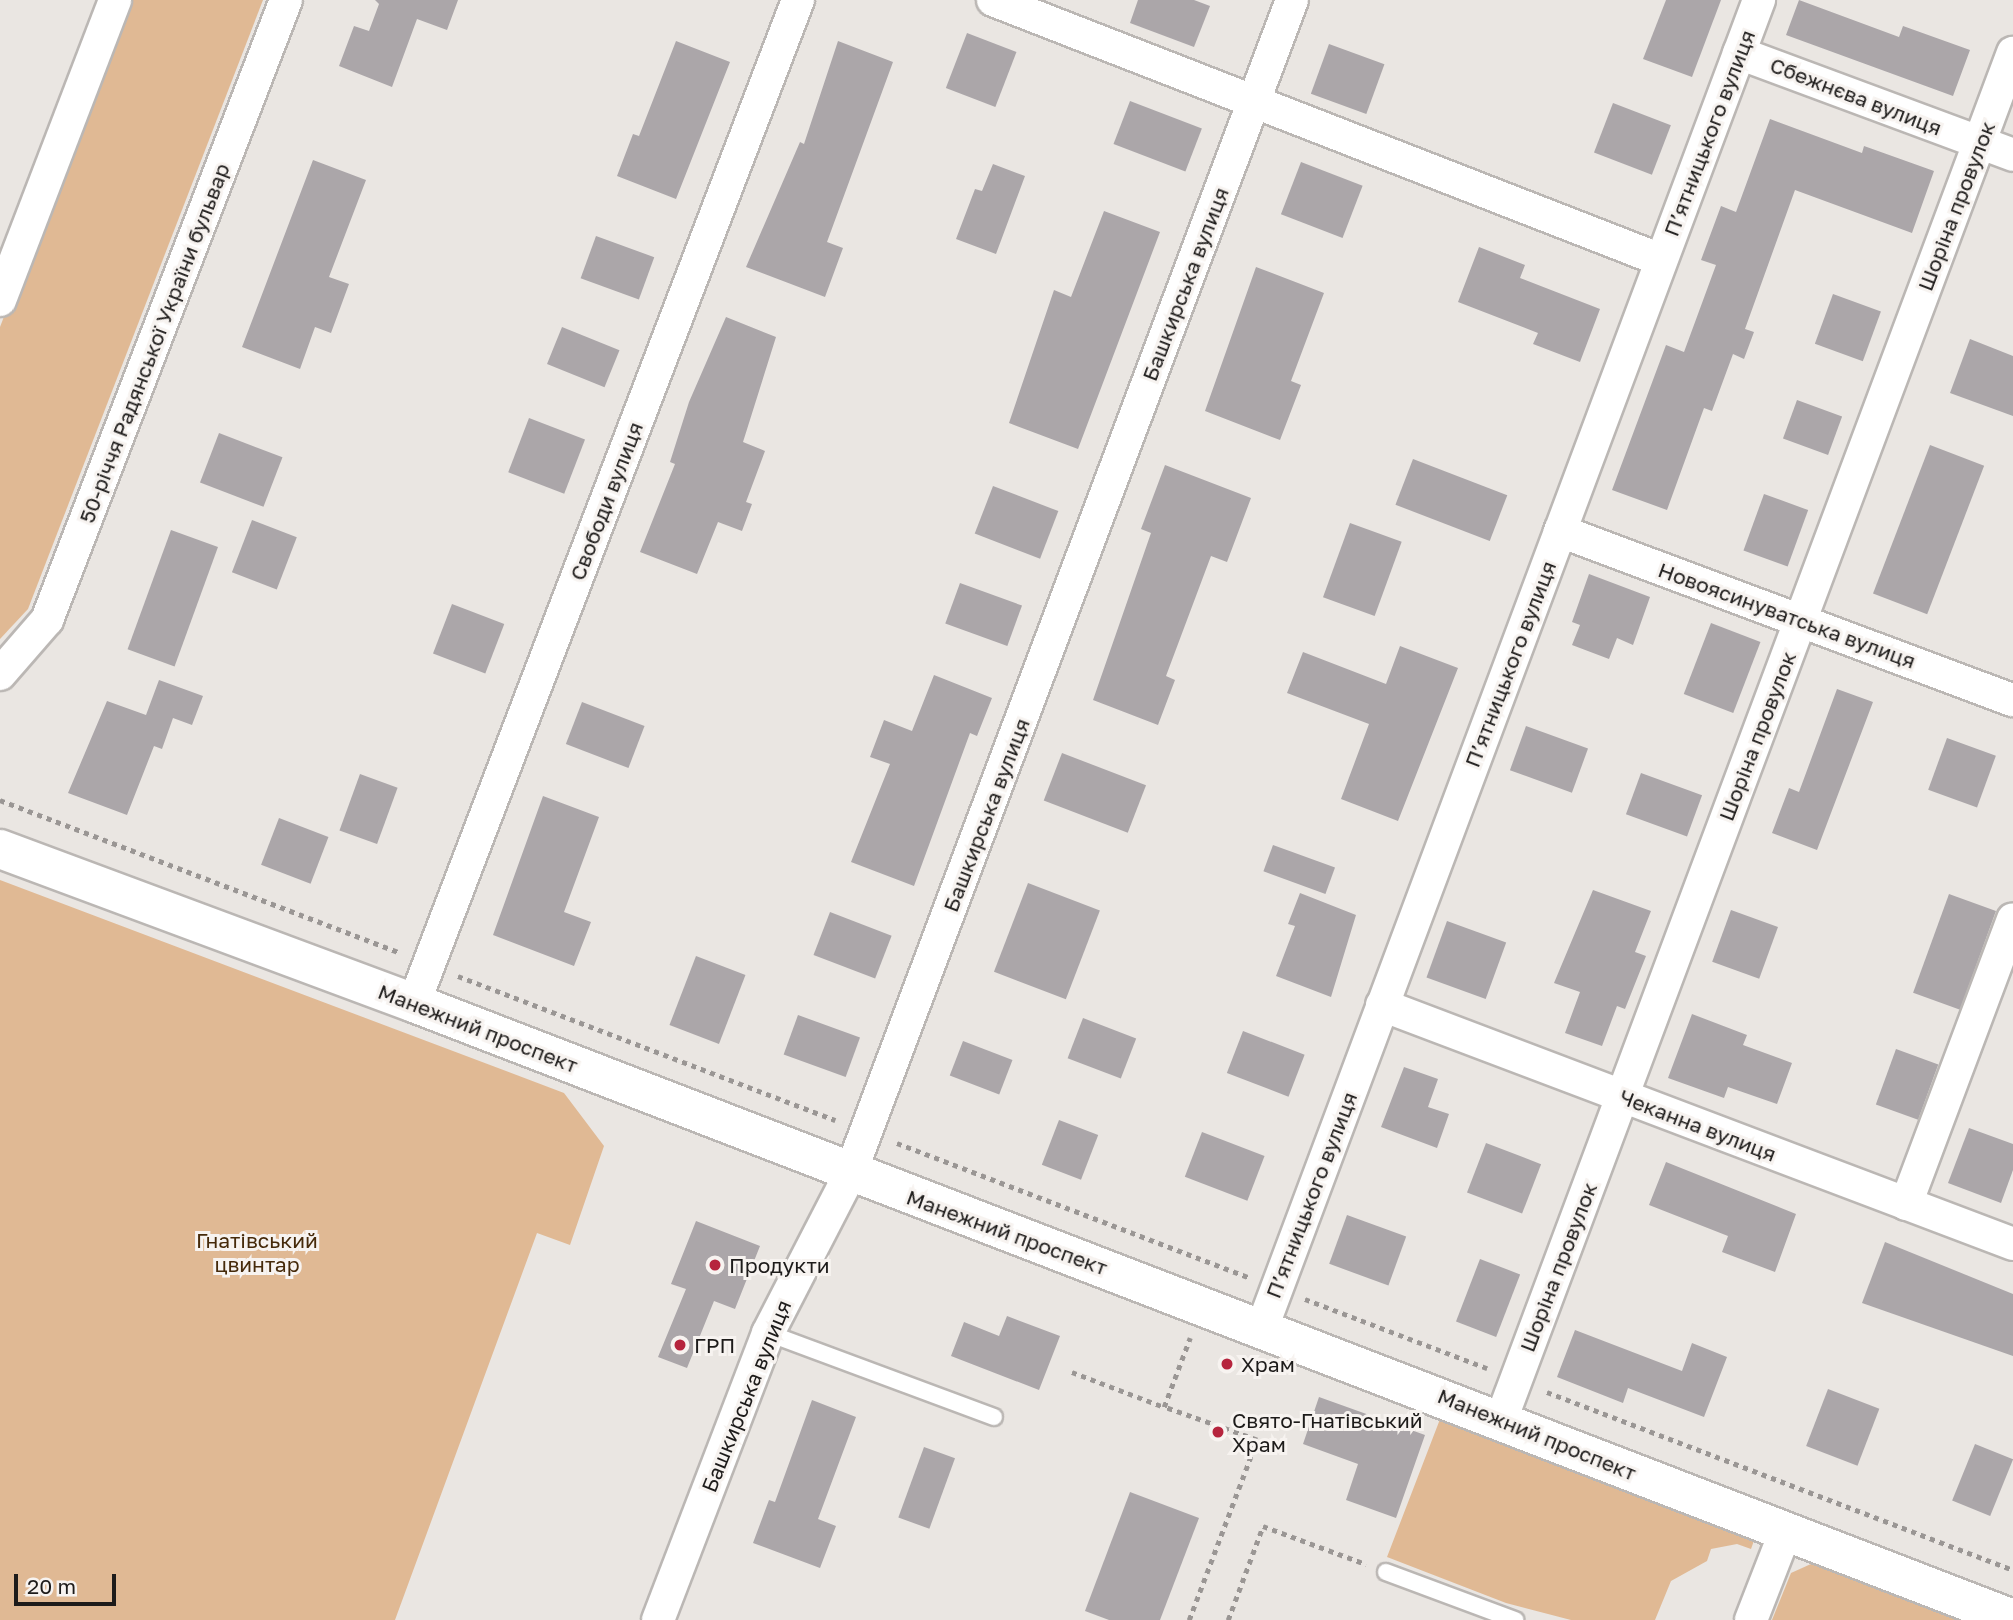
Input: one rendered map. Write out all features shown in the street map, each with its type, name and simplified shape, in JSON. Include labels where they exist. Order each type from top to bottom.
[{"type":"street","points":[[0,300],[115,0]]},
{"type":"street","name":"50-річчя Радянської України бульвар","points":[[0,674],[47,620],[286,0]]},
{"type":"street","name":"Свободи вулиця","points":[[414,1003],[798,0]]},
{"type":"street","points":[[993,0],[1661,260]]},
{"type":"street","name":"Башкирська вулиця","points":[[658,1620],[768,1333],[850,1174],[1292,0]]},
{"type":"street","name":"П’ятницького вулиця","points":[[1262,1328],[1759,0]]},
{"type":"street","name":"Сбежнєва вулиця","points":[[1739,52],[2013,155]]},
{"type":"street","name":"Шоріна провулок","points":[[1501,1420],[2013,53]]},
{"type":"street","name":"Новоясинуватська вулиця","points":[[1560,531],[2013,700]]},
{"type":"street","name":"Манежний проспект","points":[[0,849],[414,1003],[850,1174],[1202,1304],[1785,1533],[2013,1619]]},
{"type":"street","points":[[1906,1204],[2013,919]]},
{"type":"street","name":"Чеканна вулиця","points":[[1382,1005],[2013,1244]]},
{"type":"street","points":[[1751,1620],[1785,1533]]},
{"type":"lane","points":[[768,1333],[994,1417]]},
{"type":"lane","points":[[1386,1572],[1515,1620]]},
{"type":"path","points":[[0,800],[2013,1570]]},
{"type":"path","points":[[1164,1407],[1202,1304]]},
{"type":"path","points":[[1072,1372],[1257,1440],[1189,1620]]},
{"type":"path","points":[[1228,1620],[1263,1526],[1386,1572]]},
{"type":"green space","points":[[126,0],[263,0],[28,609],[0,639],[0,327]]},
{"type":"green space","name":"Гнатівський цвинтар","points":[[0,880],[564,1093],[604,1146],[570,1245],[537,1233],[395,1620],[0,1620]]},
{"type":"green space","points":[[1442,1414],[1756,1535],[1751,1549],[1737,1544],[1711,1549],[1707,1561],[1671,1581],[1655,1620],[1571,1620],[1506,1603],[1387,1557]]},
{"type":"green space","points":[[1822,1559],[1974,1620],[1772,1620],[1791,1573]]},
{"type":"building","points":[[375,0],[458,0],[447,30],[417,19],[392,87],[339,66],[354,26],[369,31],[379,4]]},
{"type":"building","points":[[1138,0],[1194,0],[1210,6],[1194,47],[1130,23]]},
{"type":"building","points":[[1666,0],[1721,0],[1692,77],[1643,59]]},
{"type":"building","points":[[1799,0],[1899,37],[1903,26],[1970,50],[1953,96],[1786,35]]},
{"type":"building","points":[[967,33],[1016,52],[995,107],[946,88]]},
{"type":"building","points":[[676,41],[730,62],[676,199],[617,176],[633,134],[639,136]]},
{"type":"building","points":[[838,41],[893,62],[827,242],[843,248],[825,297],[746,267],[800,142],[804,144]]},
{"type":"building","points":[[1329,44],[1384,64],[1366,114],[1311,94]]},
{"type":"building","points":[[1130,101],[1202,129],[1185,172],[1114,144]]},
{"type":"building","points":[[1613,103],[1671,125],[1652,175],[1594,152]]},
{"type":"building","points":[[1770,119],[1862,153],[1864,146],[1934,171],[1912,233],[1795,190],[1745,329],[1754,332],[1744,359],[1733,354],[1712,411],[1704,408],[1667,510],[1612,490],[1666,345],[1684,352],[1716,265],[1701,260],[1721,206],[1736,212]]},
{"type":"building","points":[[313,160],[366,180],[329,277],[349,284],[331,333],[315,327],[300,369],[242,347]]},
{"type":"building","points":[[1301,162],[1363,186],[1343,238],[1281,214]]},
{"type":"building","points":[[993,164],[1025,176],[996,254],[956,239],[975,189],[982,191]]},
{"type":"building","points":[[1104,211],[1160,232],[1078,449],[1009,423],[1054,290],[1071,297]]},
{"type":"building","points":[[596,236],[654,257],[639,299],[581,278]]},
{"type":"building","points":[[1479,247],[1525,265],[1520,278],[1600,309],[1580,362],[1533,344],[1538,333],[1458,302]]},
{"type":"building","points":[[1256,267],[1324,293],[1291,381],[1301,385],[1280,440],[1205,411]]},
{"type":"building","points":[[1833,294],[1881,311],[1863,361],[1815,344]]},
{"type":"building","points":[[726,317],[776,337],[743,442],[765,451],[746,502],[752,504],[742,531],[718,522],[697,574],[640,552],[675,464],[670,462],[689,402]]},
{"type":"building","points":[[562,327],[619,350],[605,387],[547,364]]},
{"type":"building","points":[[1970,339],[2013,356],[2013,416],[1950,393]]},
{"type":"building","points":[[1797,400],[1842,416],[1828,455],[1783,439]]},
{"type":"building","points":[[529,418],[585,440],[564,494],[508,472]]},
{"type":"building","points":[[219,433],[282,457],[263,507],[200,482]]},
{"type":"building","points":[[1930,445],[1984,466],[1927,614],[1873,593]]},
{"type":"building","points":[[1413,459],[1507,495],[1490,541],[1395,505]]},
{"type":"building","points":[[1165,465],[1251,498],[1227,562],[1211,556],[1166,676],[1175,680],[1158,725],[1093,700],[1151,533],[1141,529]]},
{"type":"building","points":[[993,486],[1058,511],[1040,559],[975,534]]},
{"type":"building","points":[[1764,494],[1808,510],[1788,566],[1743,550]]},
{"type":"building","points":[[252,520],[297,537],[277,589],[232,572]]},
{"type":"building","points":[[1350,523],[1402,542],[1375,616],[1323,597]]},
{"type":"building","points":[[171,530],[218,547],[175,666],[128,649]]},
{"type":"building","points":[[1589,574],[1650,597],[1633,645],[1617,638],[1609,659],[1572,645],[1580,625],[1572,622]]},
{"type":"building","points":[[960,583],[1022,606],[1007,646],[945,623]]},
{"type":"building","points":[[452,604],[504,624],[485,674],[433,653]]},
{"type":"building","points":[[1711,623],[1760,642],[1733,713],[1684,694]]},
{"type":"building","points":[[1400,646],[1458,668],[1398,821],[1341,799],[1369,724],[1287,693],[1303,652],[1386,684]]},
{"type":"building","points":[[934,675],[992,698],[977,736],[970,733],[914,886],[851,862],[890,764],[870,757],[884,720],[912,731]]},
{"type":"building","points":[[159,680],[203,696],[192,725],[173,718],[162,749],[154,746],[127,815],[68,793],[107,701],[146,715]]},
{"type":"building","points":[[1837,689],[1873,702],[1817,850],[1772,833],[1789,788],[1799,792]]},
{"type":"building","points":[[582,702],[645,726],[628,768],[566,744]]},
{"type":"building","points":[[1526,726],[1588,749],[1572,793],[1510,770]]},
{"type":"building","points":[[1947,738],[1996,756],[1977,807],[1928,790]]},
{"type":"building","points":[[1062,753],[1146,785],[1128,833],[1044,801]]},
{"type":"building","points":[[1641,773],[1702,795],[1687,837],[1626,814]]},
{"type":"building","points":[[360,774],[398,788],[377,844],[339,830]]},
{"type":"building","points":[[543,796],[599,817],[564,912],[591,922],[574,966],[493,935]]},
{"type":"building","points":[[279,818],[328,837],[311,884],[261,865]]},
{"type":"building","points":[[1273,845],[1335,868],[1325,894],[1263,871]]},
{"type":"building","points":[[1028,883],[1100,911],[1066,999],[994,972]]},
{"type":"building","points":[[1593,890],[1651,911],[1635,952],[1646,956],[1625,1009],[1617,1006],[1602,1046],[1565,1033],[1580,992],[1554,983]]},
{"type":"building","points":[[1300,893],[1356,915],[1331,997],[1276,976],[1295,926],[1288,924]]},
{"type":"building","points":[[1949,894],[1996,911],[1960,1010],[1913,993]]},
{"type":"building","points":[[1731,910],[1778,927],[1759,979],[1712,962]]},
{"type":"building","points":[[830,912],[892,936],[875,979],[814,955]]},
{"type":"building","points":[[1447,921],[1506,943],[1486,999],[1426,977]]},
{"type":"building","points":[[696,956],[745,975],[719,1044],[669,1025]]},
{"type":"building","points":[[1692,1014],[1747,1035],[1743,1045],[1792,1063],[1777,1104],[1728,1087],[1724,1098],[1668,1078]]},
{"type":"building","points":[[798,1015],[860,1038],[846,1077],[784,1054]]},
{"type":"building","points":[[1083,1018],[1136,1038],[1121,1079],[1068,1058]]},
{"type":"building","points":[[1243,1031],[1305,1055],[1288,1097],[1227,1073]]},
{"type":"building","points":[[963,1041],[1012,1060],[999,1095],[950,1076]]},
{"type":"building","points":[[1896,1049],[1938,1064],[1918,1120],[1876,1104]]},
{"type":"building","points":[[1404,1067],[1438,1079],[1428,1107],[1449,1114],[1437,1148],[1381,1127]]},
{"type":"building","points":[[1059,1120],[1098,1135],[1081,1180],[1042,1165]]},
{"type":"building","points":[[1969,1128],[2013,1144],[2013,1170],[2001,1203],[1948,1183]]},
{"type":"building","points":[[1202,1132],[1265,1156],[1247,1201],[1185,1177]]},
{"type":"building","points":[[1486,1143],[1541,1164],[1522,1214],[1467,1192]]},
{"type":"building","points":[[1666,1162],[1796,1214],[1775,1272],[1722,1252],[1728,1236],[1649,1205]]},
{"type":"building","points":[[1347,1215],[1406,1237],[1388,1285],[1329,1264]]},
{"type":"building","name":"Продукти","points":[[696,1221],[760,1246],[735,1309],[714,1301],[687,1368],[658,1357],[686,1289],[671,1284]]},
{"type":"building","points":[[1885,1242],[2013,1294],[2013,1356],[1862,1303]]},
{"type":"building","points":[[1480,1259],[1520,1274],[1496,1337],[1456,1322]]},
{"type":"building","points":[[1007,1316],[1060,1336],[1039,1390],[951,1356],[964,1322],[999,1336]]},
{"type":"building","points":[[1575,1330],[1682,1371],[1692,1343],[1727,1357],[1704,1417],[1628,1388],[1623,1403],[1557,1377]]},
{"type":"building","points":[[1828,1389],[1879,1409],[1857,1466],[1806,1446]]},
{"type":"building","points":[[1319,1397],[1425,1435],[1396,1518],[1346,1500],[1358,1464],[1303,1444]]},
{"type":"building","points":[[812,1400],[856,1417],[818,1519],[836,1526],[820,1568],[753,1543],[769,1500],[775,1502]]},
{"type":"building","points":[[1975,1444],[2013,1459],[1990,1516],[1952,1501]]},
{"type":"building","points":[[924,1447],[955,1458],[929,1529],[898,1517]]},
{"type":"building","points":[[1130,1492],[1199,1518],[1160,1620],[1109,1620],[1085,1611]]},
{"type":"place","name":"Продукти","points":[[715,1265]]},
{"type":"place","name":"ГРП","points":[[680,1345]]},
{"type":"place","name":"Храм","points":[[1227,1364]]},
{"type":"place","name":"Свято-Гнатівський Храм","points":[[1218,1432]]}]
